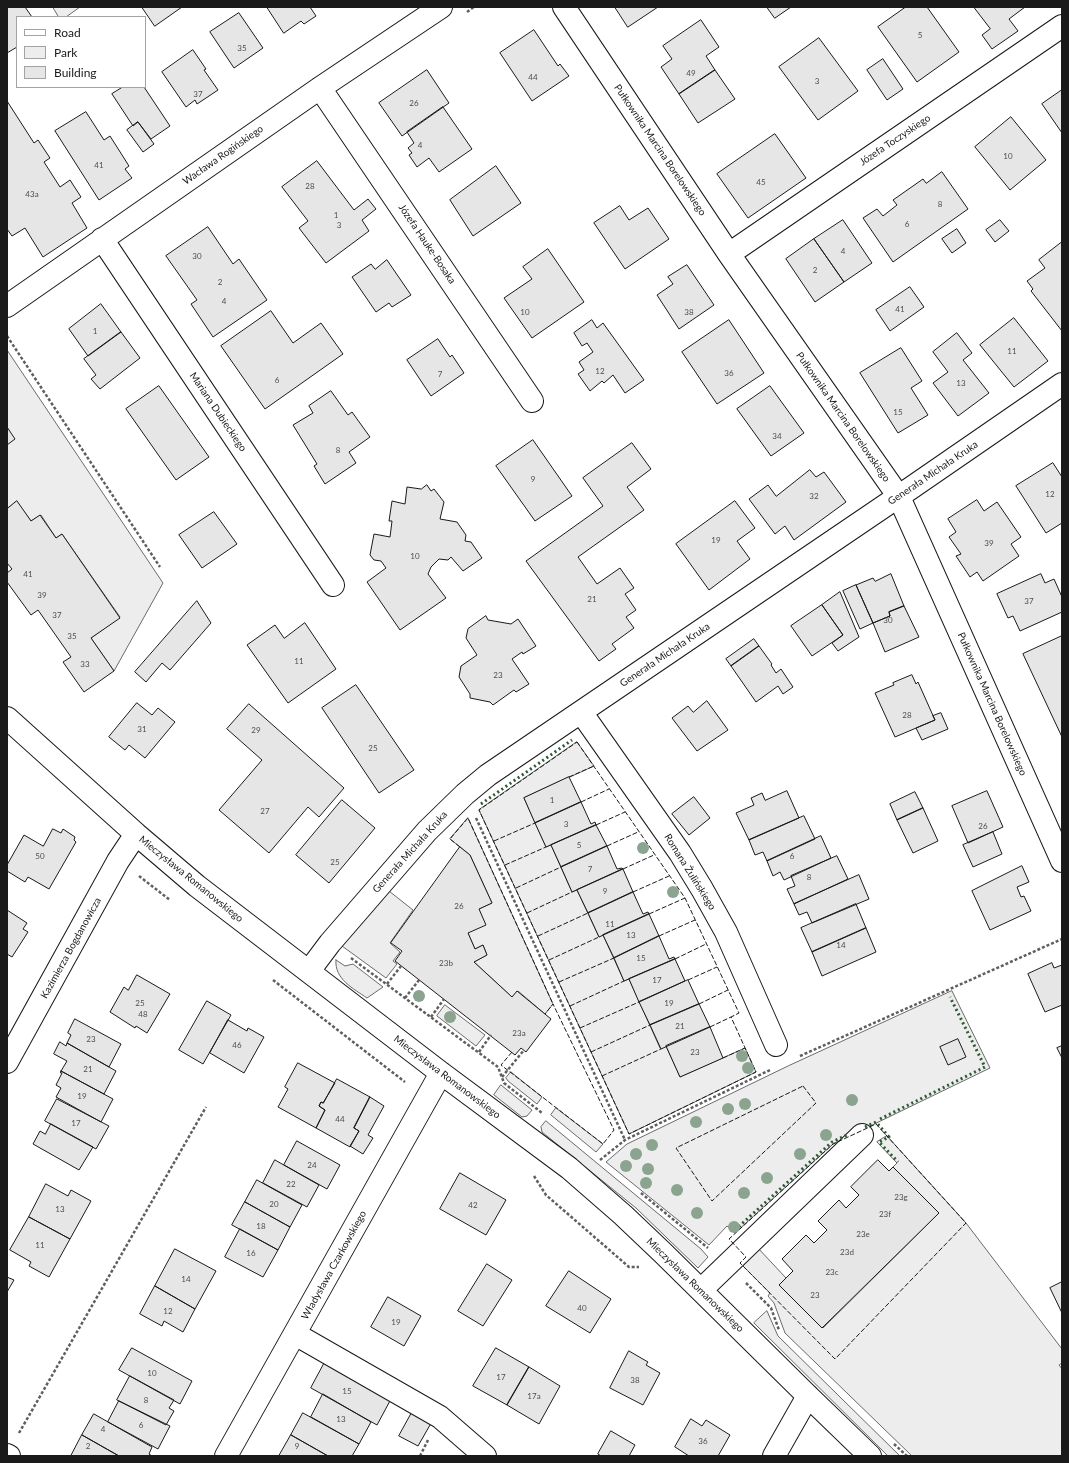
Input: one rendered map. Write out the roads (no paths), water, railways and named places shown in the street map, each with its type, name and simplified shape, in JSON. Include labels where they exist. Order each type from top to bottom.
[{"type":"street","name":"Wacława Rogińskiego","points":[[7,306],[320,88],[441,7]]},
{"type":"street","name":"Pułkownika Marcina Borelowskiego","points":[[564,7],[729,254],[899,497],[1062,861]]},
{"type":"street","name":"Józefa Toczyskiego","points":[[729,254],[1062,26]]},
{"type":"street","name":"Józefa Hauke-Bosaka","points":[[320,88],[532,402]]},
{"type":"street","name":"Mariana Dubieckiego","points":[[102,239],[333,585]]},
{"type":"street","name":"Generała Michała Kruka","points":[[309,971],[330,943],[427,831],[465,794],[488,775],[899,497],[1062,384]]},
{"type":"street","name":"Romana Żulińskiego","points":[[581,712],[680,853],[702,888],[726,932],[776,1045]]},
{"type":"street","name":"Mieczysława Romanowskiego","points":[[7,718],[136,834],[197,886],[441,1073],[569,1168],[623,1215],[870,1456]]},
{"type":"street","name":"Kazimierza Bogdanowicza","points":[[7,1062],[115,868],[136,834]]},
{"type":"street","name":"Władysława Czarkowskiego","points":[[226,1456],[441,1073]]},
{"type":"street","points":[[701,1290],[862,1135]]},
{"type":"street","points":[[295,1334],[440,1417],[485,1456]]},
{"type":"street","points":[[774,1456],[808,1396]]}]
